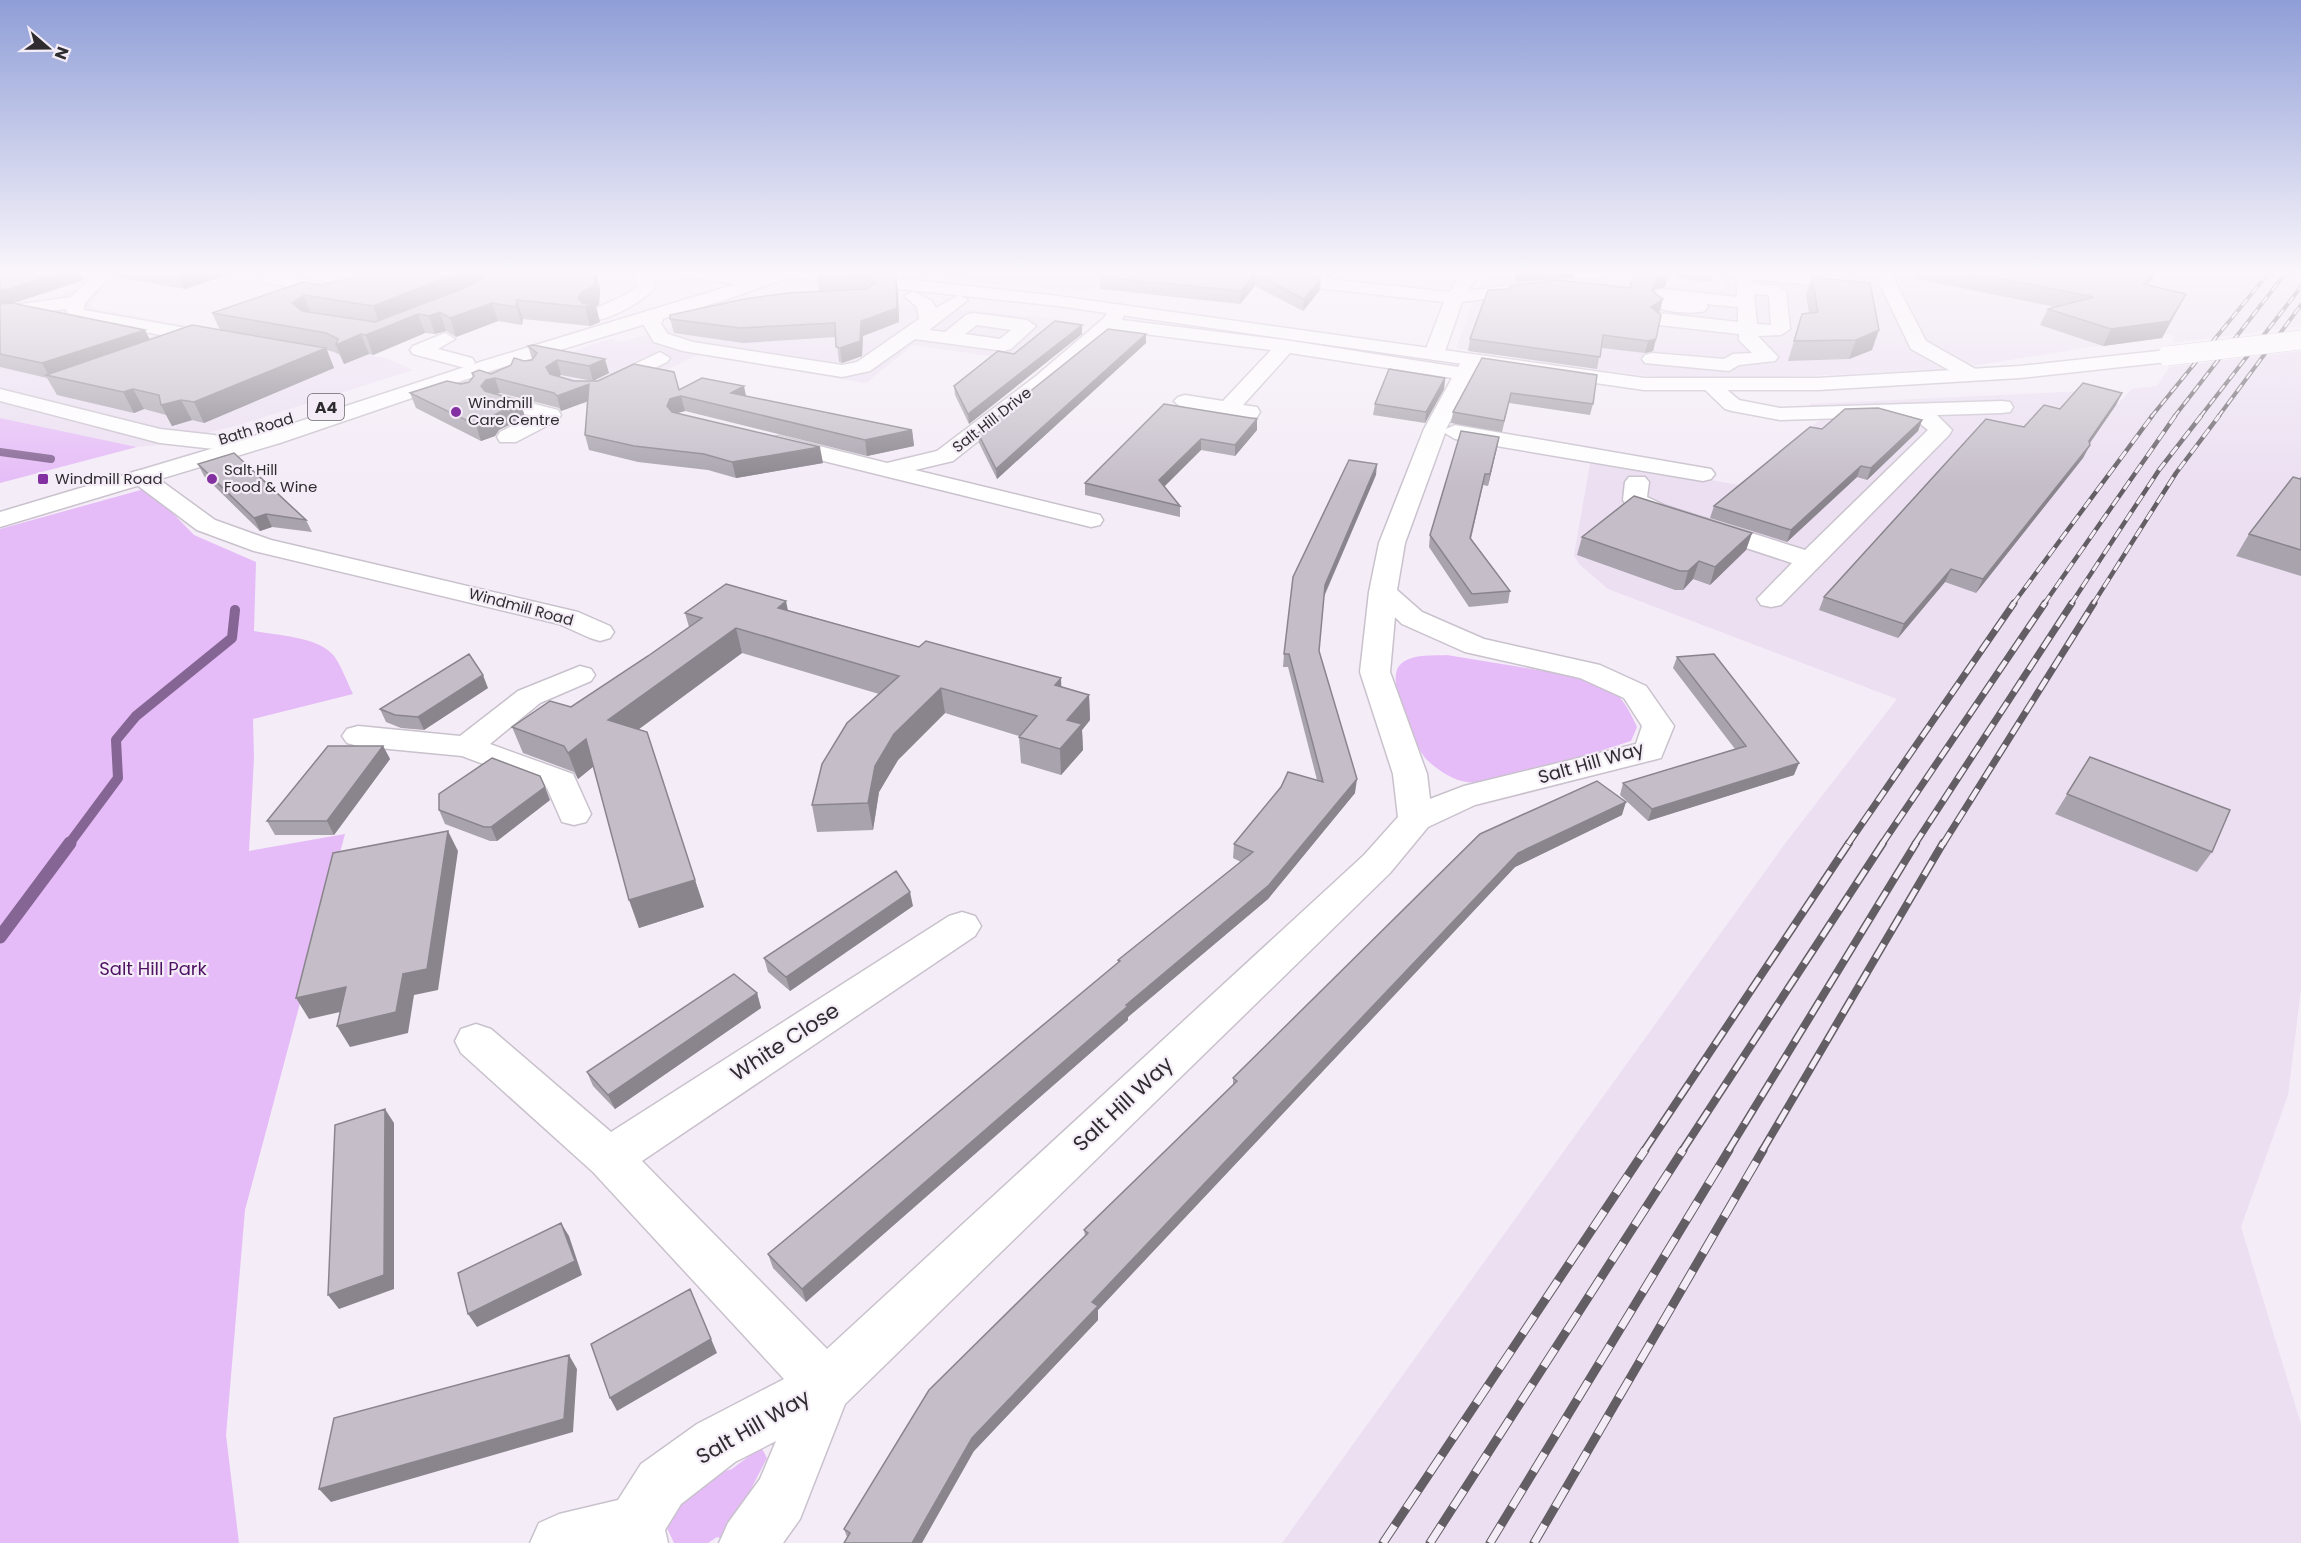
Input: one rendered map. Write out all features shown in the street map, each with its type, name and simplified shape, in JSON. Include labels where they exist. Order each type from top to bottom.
[{"type":"street","points":[[165,348],[181,342]]},
{"type":"street","points":[[438,342],[420,350],[465,362]]},
{"type":"street","name":"Bath Road","points":[[424,381],[465,362],[526,342]]},
{"type":"street","name":"Bath Road","points":[[0,520],[214,442],[565,342]]},
{"type":"street","points":[[674,342],[690,347],[842,371],[863,367],[899,342]]},
{"type":"street","name":"Salt Hill Drive","points":[[887,469],[945,456],[1043,380],[1085,342]]},
{"type":"street","points":[[1261,342],[1469,367],[1644,384],[1710,385],[1818,384],[1972,375],[2284,342]]},
{"type":"street","points":[[1330,342],[1434,354],[1469,367]]},
{"type":"street","points":[[1434,354],[1438,342]]},
{"type":"street","points":[[1652,359],[1729,365],[1733,360],[1768,357],[1751,342]]},
{"type":"street","points":[[1916,342],[1972,375]]},
{"type":"street","points":[[1228,408],[1285,346]]},
{"type":"street","points":[[584,388],[595,390],[660,358]]},
{"type":"street","points":[[506,360],[530,368]]},
{"type":"street","points":[[1416,819],[1410,774],[1375,672],[1383,592],[1392,543],[1435,429],[1469,367]]},
{"type":"street","points":[[424,381],[467,391]]},
{"type":"street","points":[[1710,385],[1732,405],[1780,414],[2002,407]]},
{"type":"street","points":[[9,397],[52,388]]},
{"type":"street","points":[[9,397],[160,436],[214,442]]},
{"type":"street","points":[[499,401],[550,415],[508,437]]},
{"type":"street","points":[[1185,401],[1254,413]]},
{"type":"street","name":"Bath Road","points":[[143,468],[265,440],[343,407]]},
{"type":"street","points":[[1771,600],[1941,430],[1917,410]]},
{"type":"street","points":[[1435,429],[1703,474]]},
{"type":"street","points":[[0,498],[93,474],[143,468],[160,436]]},
{"type":"street","name":"Salt Hill Drive","points":[[763,439],[953,484],[1091,520]]},
{"type":"street","name":"Salt Hill Drive","points":[[945,456],[953,484]]},
{"type":"street","name":"Windmill Road","points":[[143,468],[206,525],[263,546],[558,615],[600,632]]},
{"type":"street","points":[[1637,482],[1635,500],[1657,511],[1810,560]]},
{"type":"street","name":"Salt Hill Way","points":[[559,1543],[637,1534],[661,1484],[716,1443],[826,1386],[1369,872],[1416,819],[1464,797],[1650,751],[1658,726],[1635,692],[1590,671],[1475,646],[1412,618],[1383,592]]},
{"type":"street","points":[[467,747],[530,697],[580,675]]},
{"type":"street","points":[[358,736],[467,747],[561,782],[573,814]]},
{"type":"street","name":"White Close","points":[[609,1158],[962,926]]},
{"type":"street","points":[[476,1041],[609,1158],[826,1386]]},
{"type":"street","name":"Salt Hill Way","points":[[748,1543],[780,1499],[826,1386]]},
{"type":"shaded area","points":[[0,342],[400,342],[370,355],[389,359],[413,370],[242,424],[166,444],[137,447],[0,418]]},
{"type":"shaded area","points":[[601,342],[1069,342],[1045,364],[913,345],[866,383],[698,355],[593,406],[480,382]]},
{"type":"shaded area","points":[[1458,342],[2123,342],[1953,369],[1739,379],[1664,378],[1557,365],[1456,348]]},
{"type":"shaded area","points":[[2301,351],[2301,989],[2288,1095],[2241,1227],[2301,1424],[2301,1543],[1282,1543],[1787,841],[1897,699],[1608,589],[1579,564],[1574,555],[1590,464],[1603,461],[1739,485],[1821,419],[1824,415],[1809,404],[2107,390],[2109,403],[2117,405],[2132,389],[2157,386],[2169,367]]},
{"type":"green space","points":[[0,418],[137,447],[0,483]]},
{"type":"green space","name":"Salt Hill Park","points":[[148,488],[194,535],[256,562],[254,631],[297,638],[327,650],[337,660],[353,694],[253,719],[254,758],[249,851],[345,834],[245,1210],[226,1435],[239,1543],[0,1543],[0,529]]},
{"type":"green space","points":[[1447,655],[1599,680],[1622,700],[1637,727],[1631,741],[1524,775],[1482,782],[1456,779],[1436,767],[1422,753],[1403,714],[1396,686],[1396,674],[1399,666],[1404,662],[1422,656]]},
{"type":"green space","points":[[761,1447],[767,1458],[725,1540],[717,1537],[708,1543],[674,1543],[666,1526],[696,1480],[732,1469]]},
{"type":"building","points":[[0,342],[108,342],[42,363],[0,354]]},
{"type":"building","points":[[142,342],[291,342],[326,348],[194,402],[181,400],[161,405],[159,395],[133,389],[123,392],[46,375]]},
{"type":"building","points":[[836,342],[857,342],[840,348],[836,347]]},
{"type":"building","points":[[1029,342],[1060,342],[968,414],[954,386],[998,351],[1014,354]]},
{"type":"building","points":[[1092,342],[1137,342],[996,469],[978,433]]},
{"type":"building","points":[[1492,342],[1602,342],[1600,357]]},
{"type":"building","points":[[533,345],[605,359],[589,366],[557,360],[546,367],[550,374],[574,381],[598,381],[634,364],[674,372],[679,390],[702,378],[744,386],[731,393],[912,430],[865,440],[681,396],[670,399],[667,406],[672,412],[820,447],[732,462],[704,454],[634,446],[585,435],[589,384],[557,396],[554,393],[495,378],[486,380],[481,386],[485,391],[520,401],[494,415],[490,420],[476,425],[410,393],[447,381],[461,384],[469,382],[474,376],[472,373],[479,370],[491,374],[511,365],[514,358],[524,361],[532,360],[537,353],[528,346]]},
{"type":"building","points":[[1482,358],[1597,375],[1593,404],[1511,393],[1504,421],[1453,412]]},
{"type":"building","points":[[1389,369],[1445,378],[1426,412],[1375,404]]},
{"type":"building","points":[[2083,383],[2122,393],[2089,441],[2090,445],[1983,579],[1951,569],[1904,624],[1824,597],[1986,419],[2024,427],[2044,405],[2060,409]]},
{"type":"building","points":[[1164,404],[1257,419],[1235,445],[1201,439],[1159,480],[1180,506],[1085,483]]},
{"type":"building","points":[[1878,408],[1922,420],[1871,468],[1861,466],[1791,530],[1714,506],[1810,427],[1822,429],[1845,409]]},
{"type":"building","points":[[1461,431],[1499,437],[1490,474],[1485,474],[1470,538],[1510,591],[1472,594],[1430,535]]},
{"type":"building","points":[[234,453],[306,520],[266,514],[254,518],[198,464]]},
{"type":"building","points":[[1349,460],[1377,464],[1325,585],[1319,651],[1357,779],[1269,885],[1126,1005],[1128,1006],[802,1289],[768,1254],[1120,961],[1118,960],[1253,852],[1234,844],[1281,787],[1288,772],[1323,782],[1289,654],[1284,654],[1293,577]]},
{"type":"building","points":[[2293,477],[2301,478],[2301,550],[2249,534]]},
{"type":"building","points":[[1634,496],[1752,533],[1715,567],[1699,561],[1688,571],[1680,571],[1582,537]]},
{"type":"building","points":[[726,584],[786,601],[778,608],[919,647],[926,641],[1061,678],[1055,685],[1089,695],[1067,720],[1082,724],[1060,749],[1019,737],[1037,716],[941,688],[894,734],[875,766],[868,803],[812,805],[822,764],[847,723],[899,676],[736,628],[608,720],[647,732],[695,880],[629,900],[586,739],[568,753],[564,746],[512,727],[550,701],[571,707],[648,656],[702,618],[685,613]]},
{"type":"building","points":[[469,654],[483,675],[418,717],[395,715],[380,709]]},
{"type":"building","points":[[1714,654],[1799,763],[1652,809],[1623,783],[1746,746],[1677,657]]},
{"type":"building","points":[[328,746],[383,746],[327,821],[267,821]]},
{"type":"building","points":[[2090,757],[2230,810],[2212,852],[2067,794]]},
{"type":"building","points":[[492,758],[540,776],[545,787],[491,827],[484,827],[439,810],[439,794]]},
{"type":"building","points":[[1597,781],[1626,802],[1518,853],[1092,1302],[1098,1306],[972,1438],[912,1543],[844,1543],[850,1533],[844,1529],[929,1390],[1088,1233],[1084,1230],[1237,1081],[1233,1078],[1480,834]]},
{"type":"building","points":[[448,831],[427,969],[403,974],[396,1012],[337,1026],[346,987],[296,998],[333,853]]},
{"type":"building","points":[[896,871],[910,892],[786,977],[764,958]]},
{"type":"building","points":[[734,974],[757,993],[608,1095],[587,1072]]},
{"type":"building","points":[[385,1109],[384,1275],[328,1295],[335,1125]]},
{"type":"building","points":[[561,1223],[575,1261],[468,1314],[458,1273]]},
{"type":"building","points":[[690,1289],[711,1339],[610,1398],[591,1344]]},
{"type":"building","points":[[569,1355],[564,1419],[319,1489],[334,1418]]},
{"type":"waterway","points":[[0,452],[51,459]]},
{"type":"waterway","points":[[69,844],[118,778],[116,740],[136,716],[232,638],[235,610]]},
{"type":"waterway","points":[[0,937],[70,843]]},
{"type":"railway","points":[[2151,417],[2212,342]]},
{"type":"railway","points":[[2174,417],[2232,342]]},
{"type":"railway","points":[[2200,417],[2258,342]]},
{"type":"railway","points":[[2218,417],[2274,342]]},
{"type":"railway","points":[[2013,604],[2152,416]]},
{"type":"railway","points":[[2044,604],[2175,416]]},
{"type":"railway","points":[[2071,604],[2159,470],[2201,416]]},
{"type":"railway","points":[[2093,604],[2176,473],[2219,416]]},
{"type":"railway","points":[[1848,844],[2014,603]]},
{"type":"railway","points":[[1882,844],[2045,603]]},
{"type":"railway","points":[[1915,844],[2072,603]]},
{"type":"railway","points":[[1943,844],[2094,603]]},
{"type":"railway","points":[[1644,1151],[1849,843]]},
{"type":"railway","points":[[1682,1151],[1883,843]]},
{"type":"railway","points":[[1728,1151],[1916,843]]},
{"type":"railway","points":[[1762,1151],[1943,843]]},
{"type":"railway","points":[[1383,1543],[1645,1150]]},
{"type":"railway","points":[[1430,1543],[1683,1150]]},
{"type":"railway","points":[[1490,1543],[1729,1150]]},
{"type":"railway","points":[[1534,1543],[1763,1150]]},
{"type":"place","name":"Windmill Care Centre","points":[[456,412]]},
{"type":"place","name":"Windmill Road","points":[[43,479]]},
{"type":"place","name":"Salt Hill Food & Wine","points":[[212,479]]}]
